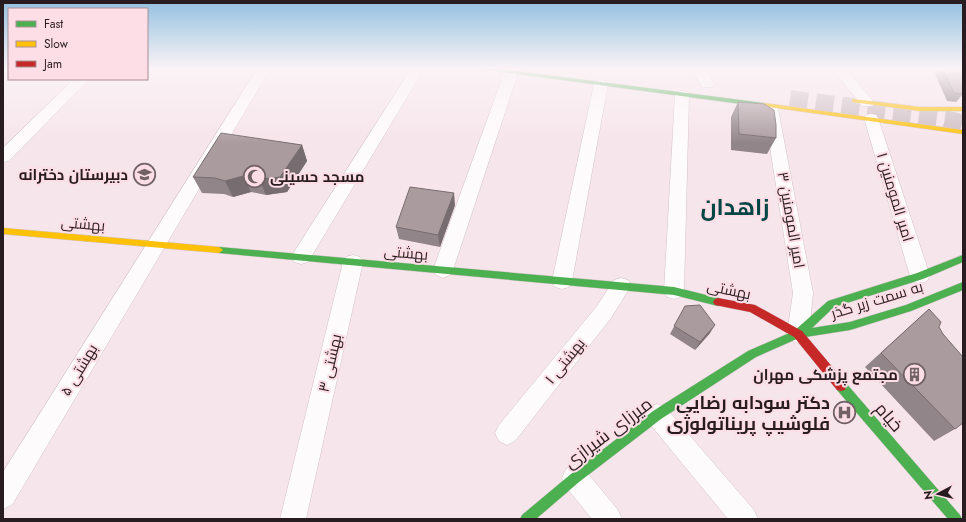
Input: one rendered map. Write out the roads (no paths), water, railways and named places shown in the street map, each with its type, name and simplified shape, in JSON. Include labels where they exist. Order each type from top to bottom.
[{"type":"main road","points":[[677,93],[771,106],[869,111],[963,109]]},
{"type":"main road","points":[[747,93],[790,99]]},
{"type":"main road","points":[[844,100],[869,111],[963,132]]},
{"type":"main road","name":"بهشتی","points":[[3,231],[674,291],[706,300],[752,308],[798,334]]},
{"type":"main road","points":[[798,334],[831,304],[920,276],[963,258]]},
{"type":"main road","name":"به سمت زیر گذر","points":[[798,334],[850,326],[908,308],[963,286]]},
{"type":"main road","name":"میرزای شیرازی","points":[[526,519],[574,478],[657,415],[752,354],[798,334]]},
{"type":"main road","name":"خیام","points":[[798,334],[826,369],[956,519]]},
{"type":"street","points":[[3,157],[68,93]]},
{"type":"street","name":"بهشتی ۵","points":[[3,496],[249,93]]},
{"type":"street","points":[[301,258],[403,93]]},
{"type":"street","points":[[443,270],[505,93]]},
{"type":"street","points":[[562,281],[599,93]]},
{"type":"street","points":[[856,93],[869,111]]},
{"type":"street","points":[[674,291],[682,94]]},
{"type":"street","name":"امیر المومنین ۳","points":[[771,106],[803,293],[798,334]]},
{"type":"street","name":"امیر المومنین ۱","points":[[869,111],[920,276]]},
{"type":"street","name":"بهشتی ۳","points":[[293,519],[352,262]]},
{"type":"street","name":"بهشتی ۱","points":[[507,433],[604,312],[621,286]]},
{"type":"street","points":[[657,415],[745,519]]},
{"type":"street","points":[[574,478],[609,519]]},
{"type":"tunnel","points":[[790,99],[945,119],[963,124]]},
{"type":"place","name":"دبیرستان دخترانه","points":[[144,175]]},
{"type":"place","name":"مسجد حسینی","points":[[254,177]]},
{"type":"place","name":"مجتمع پزشکی مهران","points":[[914,375]]},
{"type":"place","name":"دکتر سودابه رضایی فلوشیپ پریناتولوژی","points":[[845,413]]},
{"type":"district","name":"زاهدان","points":[[735,207]]}]
